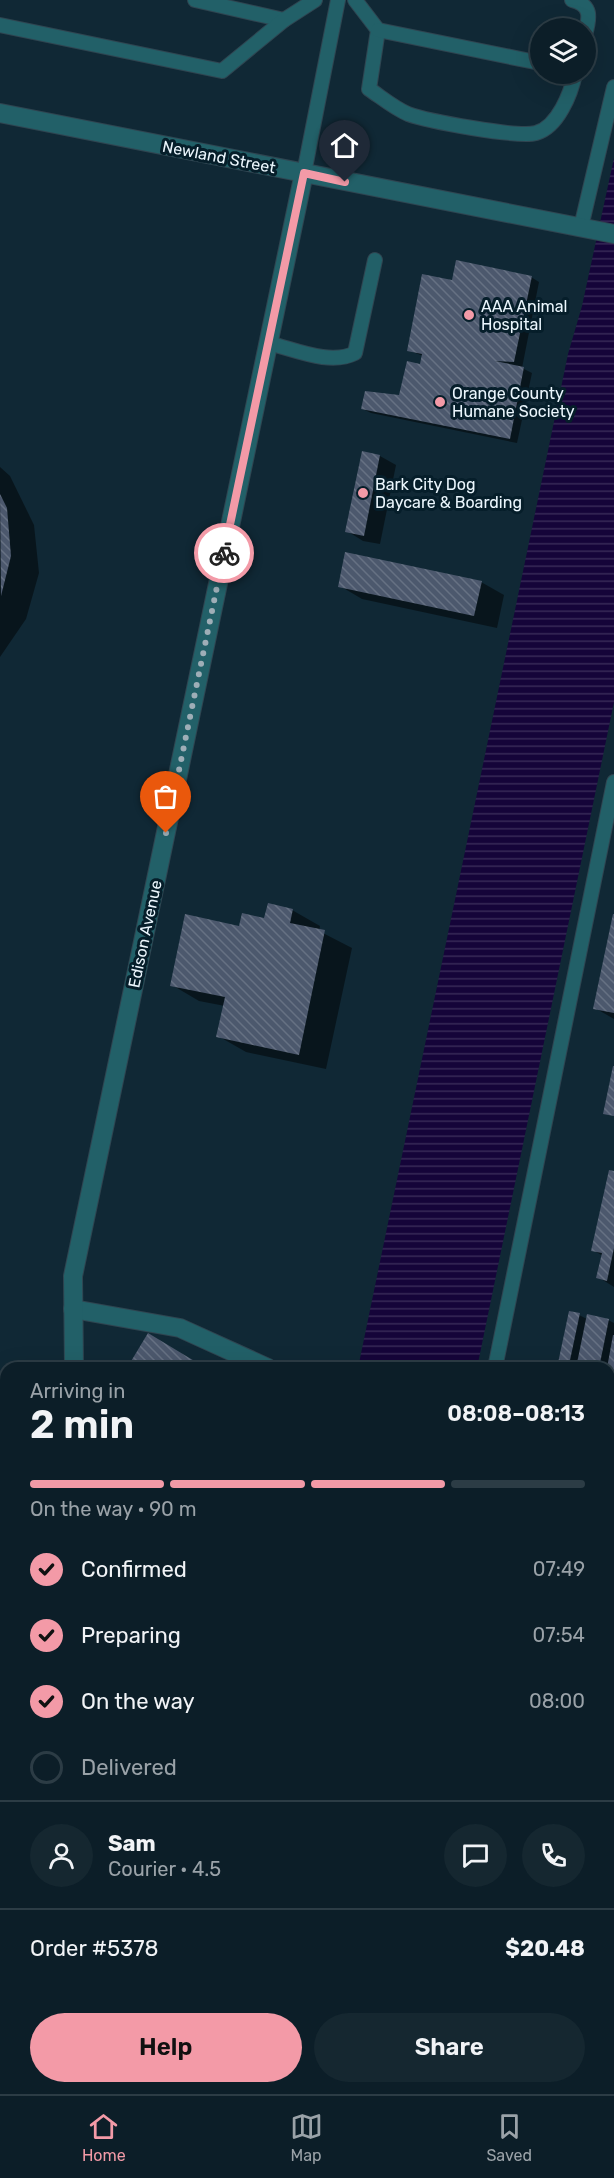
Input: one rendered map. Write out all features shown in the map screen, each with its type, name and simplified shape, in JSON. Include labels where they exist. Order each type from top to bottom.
[{"type":"street","name":"Newland Street","points":[[0,113],[614,234]]},
{"type":"street","name":"Edison Avenue","points":[[74,1362],[73,1276],[304,173]]},
{"type":"street","points":[[74,1308],[180,1328],[255,1362]]},
{"type":"lane","points":[[195,0],[284,20]]},
{"type":"lane","points":[[0,25],[222,71],[284,20],[315,0]]},
{"type":"lane","points":[[304,173],[339,0]]},
{"type":"lane","points":[[355,0],[378,30],[530,61]]},
{"type":"lane","points":[[572,0],[582,3],[588,9],[589,18]]},
{"type":"lane","points":[[378,30],[369,90],[409,114],[501,133],[536,133],[551,124],[571,91],[573,84]]},
{"type":"lane","points":[[588,229],[614,87]]},
{"type":"lane","points":[[268,343],[333,359],[345,358],[355,353],[375,260]]},
{"type":"lane","points":[[496,1362],[614,782]]},
{"type":"shaded area","points":[[614,158],[614,702],[478,1362],[359,1362],[568,354],[582,306]]},
{"type":"building","points":[[456,260],[532,276],[514,362],[495,361],[524,367],[510,439],[361,409],[365,391],[399,395],[407,361],[420,364],[422,354],[407,351],[422,274],[452,280]]},
{"type":"building","name":"Bark City Dog Daycare & Boarding","points":[[362,451],[380,455],[364,536],[345,532]]},
{"type":"building","points":[[0,494],[7,508],[11,556],[1,596]]},
{"type":"building","points":[[345,552],[482,581],[474,616],[338,587]]},
{"type":"building","points":[[268,903],[293,909],[290,923],[325,930],[299,1055],[216,1037],[225,997],[170,986],[185,914],[239,926],[242,913],[264,918]]},
{"type":"building","points":[[614,914],[614,1013],[593,1009]]},
{"type":"building","points":[[614,1066],[614,1116],[603,1114]]},
{"type":"building","points":[[609,1170],[614,1171],[614,1248],[607,1281],[596,1278],[602,1253],[591,1251]]},
{"type":"building","points":[[569,1311],[580,1313],[570,1362],[558,1362]]},
{"type":"building","points":[[587,1314],[609,1319],[600,1362],[577,1362]]},
{"type":"building","points":[[148,1333],[196,1362],[131,1362]]},
{"type":"building","points":[[613,1335],[614,1335],[614,1362],[608,1362]]},
{"type":"way so far","points":[[166,833],[224,553]]},
{"type":"place","name":"AAA Animal Hospital","points":[[469,315]]},
{"type":"place","name":"Orange County Humane Society","points":[[440,402]]},
{"type":"place","name":"Bark City Dog Daycare & Boarding","points":[[363,493]]},
{"type":"route","points":[[224,553],[304,173],[345,182]]}]
